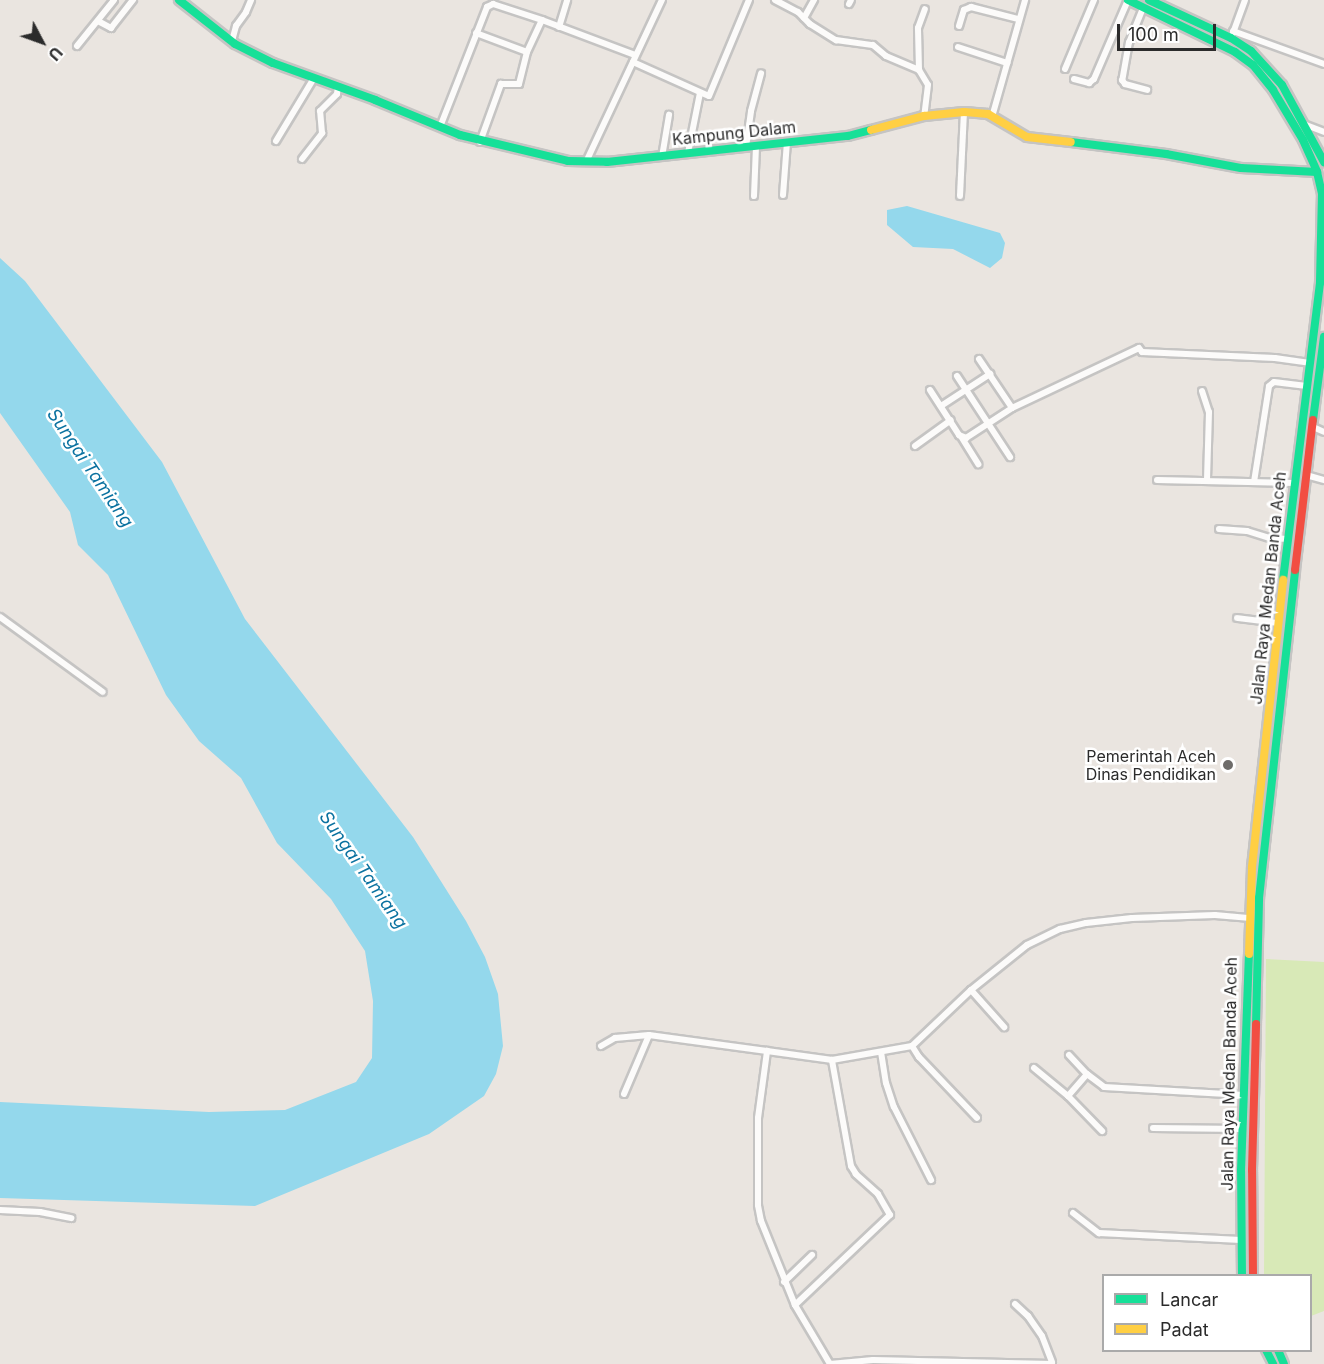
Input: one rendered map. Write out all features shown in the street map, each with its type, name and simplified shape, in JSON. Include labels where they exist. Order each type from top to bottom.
[{"type":"main road","name":"Kampung Dalam","points":[[179,0],[255,56],[480,142],[568,161],[662,157],[863,134],[924,116],[964,112],[992,117],[1027,137],[1166,154],[1241,168],[1317,172]]},
{"type":"main road","name":"Jalan Raya Medan Banda Aceh","points":[[1128,0],[1232,34],[1274,73],[1306,125],[1324,162]]},
{"type":"main road","name":"Jalan Raya Medan Banda Aceh","points":[[1146,4],[1235,52],[1253,65],[1273,90],[1303,140],[1317,172],[1323,205],[1322,253],[1311,363],[1278,623],[1256,818],[1248,918],[1244,1129],[1241,1171],[1242,1274]]},
{"type":"main road","name":"Jalan Raya Medan Banda Aceh","points":[[1253,1274],[1252,1170],[1259,897],[1293,586],[1324,336]]},
{"type":"main road","points":[[1307,391],[1317,396]]},
{"type":"main road","points":[[1283,586],[1293,586]]},
{"type":"main road","points":[[1267,732],[1277,733]]},
{"type":"main road","points":[[1241,1171],[1252,1170]]},
{"type":"street","points":[[77,46],[114,0]]},
{"type":"street","points":[[98,21],[111,28],[133,0]]},
{"type":"street","points":[[232,41],[236,26],[246,12],[250,0]]},
{"type":"street","points":[[559,27],[567,0]]},
{"type":"street","points":[[586,162],[662,0]]},
{"type":"street","points":[[440,127],[476,33],[490,4],[542,20],[634,58],[700,93],[710,95],[749,0]]},
{"type":"street","points":[[775,0],[798,12],[836,40],[873,45],[886,56],[919,70]]},
{"type":"street","points":[[804,18],[814,0]]},
{"type":"street","points":[[992,117],[1024,0]]},
{"type":"street","points":[[1065,69],[1094,0]]},
{"type":"street","points":[[1074,79],[1089,83],[1094,79],[1128,0]]},
{"type":"street","points":[[1245,0],[1232,34],[1324,64]]},
{"type":"street","points":[[1146,4],[1129,42],[1122,80],[1125,84],[1147,90]]},
{"type":"street","points":[[959,26],[964,10],[971,7],[1018,19]]},
{"type":"street","points":[[924,116],[928,85],[919,70],[918,28],[925,9]]},
{"type":"street","points":[[480,142],[501,84],[518,85],[527,52],[542,20]]},
{"type":"street","points":[[476,33],[527,52]]},
{"type":"street","points":[[958,47],[1007,63]]},
{"type":"street","points":[[746,147],[751,111],[761,73]]},
{"type":"street","points":[[276,141],[314,78]]},
{"type":"street","points":[[302,159],[322,133],[320,111],[337,94],[338,86]]},
{"type":"street","points":[[688,153],[700,93]]},
{"type":"street","points":[[960,196],[964,112]]},
{"type":"street","points":[[662,157],[669,115]]},
{"type":"street","points":[[1306,125],[1324,132]]},
{"type":"street","points":[[783,195],[787,142]]},
{"type":"street","points":[[754,196],[756,146]]},
{"type":"street","points":[[962,438],[987,426],[1012,408],[1139,348],[1142,352],[1275,358],[1311,363]]},
{"type":"street","points":[[979,359],[1012,408]]},
{"type":"street","points":[[941,406],[990,374]]},
{"type":"street","points":[[957,376],[987,426],[1010,457]]},
{"type":"street","points":[[1254,482],[1269,386],[1274,382],[1307,391]]},
{"type":"street","points":[[930,390],[978,464]]},
{"type":"street","points":[[1202,391],[1209,412],[1207,481]]},
{"type":"street","points":[[915,446],[951,420]]},
{"type":"street","points":[[1312,428],[1324,432]]},
{"type":"street","points":[[1306,475],[1324,480]]},
{"type":"street","points":[[1157,480],[1294,483]]},
{"type":"street","points":[[1220,529],[1247,531],[1269,538],[1288,540]]},
{"type":"street","points":[[0,617],[103,692]]},
{"type":"street","points":[[1237,618],[1278,623]]},
{"type":"street","points":[[601,1046],[615,1038],[649,1035],[832,1060],[912,1046],[971,990],[1027,945],[1060,929],[1086,923],[1132,918],[1215,915],[1248,918]]},
{"type":"street","points":[[971,990],[1004,1027]]},
{"type":"street","points":[[624,1094],[649,1035]]},
{"type":"street","points":[[912,1046],[919,1057],[977,1118]]},
{"type":"street","points":[[767,1051],[758,1118],[758,1205],[761,1221],[795,1305],[830,1364],[873,1360],[1052,1363],[1042,1336],[1028,1316],[1015,1304]]},
{"type":"street","points":[[881,1052],[886,1083],[894,1107],[930,1180]]},
{"type":"street","points":[[1069,1054],[1087,1074],[1101,1085],[1111,1088],[1244,1095]]},
{"type":"street","points":[[795,1305],[884,1224],[890,1215],[878,1194],[856,1174],[851,1166],[832,1060]]},
{"type":"street","points":[[1034,1068],[1068,1096],[1102,1131]]},
{"type":"street","points":[[1068,1096],[1087,1074]]},
{"type":"street","points":[[1153,1128],[1244,1129]]},
{"type":"street","points":[[0,1210],[40,1212],[71,1218]]},
{"type":"street","points":[[1073,1213],[1099,1233],[1241,1240]]},
{"type":"street","points":[[784,1282],[812,1255]]},
{"type":"green space","points":[[1266,959],[1324,962],[1324,1311],[1312,1316],[1312,1274],[1264,1274]]},
{"type":"water","points":[[907,206],[1000,233],[1005,243],[1002,258],[990,268],[953,249],[913,247],[887,225],[887,210]]},
{"type":"water","name":"Sungai Tamiang","points":[[0,258],[25,281],[162,462],[245,619],[413,837],[466,921],[485,957],[498,994],[503,1046],[496,1074],[484,1096],[429,1134],[255,1206],[0,1198],[0,1102],[209,1112],[285,1110],[356,1082],[372,1058],[373,1001],[365,951],[331,899],[277,843],[241,778],[199,741],[166,695],[108,575],[78,545],[70,512],[0,413]]},
{"type":"traffic: fast","points":[[179,0],[235,44],[273,63],[375,100],[460,135],[568,161],[607,162],[848,136],[871,130]]},
{"type":"traffic: fast","points":[[1128,0],[1235,52],[1253,65],[1273,90],[1303,140],[1317,172],[1322,193],[1320,283],[1283,580]]},
{"type":"traffic: fast","points":[[1149,0],[1231,38],[1251,51],[1282,85],[1324,162]]},
{"type":"traffic: fast","points":[[1071,142],[1166,154],[1241,168],[1317,172]]},
{"type":"traffic: fast","points":[[1313,420],[1324,337]]},
{"type":"traffic: fast","points":[[1256,1024],[1259,898],[1295,570]]},
{"type":"traffic: fast","points":[[1242,1274],[1241,1171],[1249,954]]},
{"type":"traffic: fast","points":[[1267,1352],[1273,1364]]},
{"type":"traffic: fast","points":[[1279,1352],[1284,1364]]},
{"type":"traffic: slow","points":[[871,130],[924,116],[964,112],[988,114],[1027,137],[1071,142]]},
{"type":"traffic: slow","points":[[1249,954],[1252,867],[1283,580]]},
{"type":"traffic: jam","points":[[1295,570],[1313,420]]},
{"type":"traffic: jam","points":[[1253,1274],[1252,1170],[1256,1024]]},
{"type":"place","name":"Pemerintah Aceh Dinas Pendidikan","points":[[1228,765]]}]
